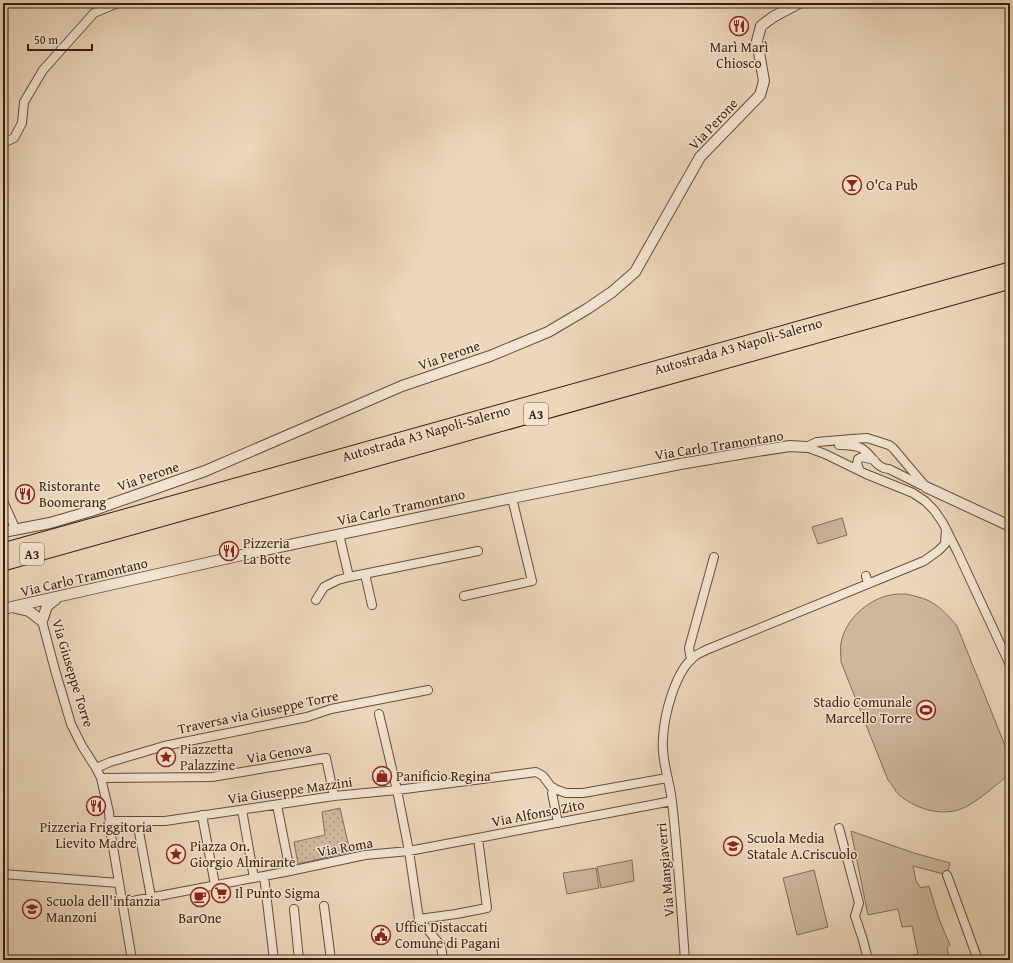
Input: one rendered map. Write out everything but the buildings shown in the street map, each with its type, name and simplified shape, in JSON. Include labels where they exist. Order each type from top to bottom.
[{"type":"highway","name":"Autostrada A3 Napoli-Salerno","points":[[3,551],[1010,270]]},
{"type":"highway","name":"Autostrada A3 Napoli-Salerno","points":[[3,563],[1010,281]]},
{"type":"street","points":[[3,143],[14,138],[22,123],[24,102],[43,70],[94,13],[118,3]]},
{"type":"street","name":"Via Perone","points":[[3,532],[50,523],[91,511],[205,471],[402,386],[490,356],[548,332],[587,309],[612,292],[635,272],[700,157],[760,95],[764,81],[757,41],[761,26],[773,17],[799,3]]},
{"type":"street","name":"Via Carlo Tramontano","points":[[806,447],[817,442],[867,438],[889,445],[926,487]]},
{"type":"street","name":"Via Carlo Tramontano","points":[[6,607],[38,602],[251,553],[512,498],[680,464],[790,446],[806,447],[851,444],[862,449],[880,466],[1010,526]]},
{"type":"street","points":[[875,460],[873,457],[874,450],[879,444],[884,444]]},
{"type":"street","points":[[806,447],[913,493],[925,501],[934,510],[943,523],[958,553],[1010,665]]},
{"type":"street","points":[[889,469],[896,464],[897,460],[895,451]]},
{"type":"street","points":[[860,471],[857,464],[858,459],[862,457],[875,460]]},
{"type":"street","points":[[464,596],[532,581],[512,498]]},
{"type":"street","points":[[3,501],[16,530]]},
{"type":"street","points":[[691,660],[706,650],[867,580],[924,561],[945,544],[946,529]]},
{"type":"street","points":[[339,534],[349,577]]},
{"type":"street","points":[[316,600],[324,587],[338,580],[478,551]]},
{"type":"street","points":[[691,660],[689,648],[714,557]]},
{"type":"street","points":[[365,574],[372,605]]},
{"type":"street","points":[[6,607],[29,611],[42,621],[47,606],[59,597]]},
{"type":"street","name":"Via Giuseppe Torre","points":[[38,602],[55,670],[71,724],[101,778],[110,821],[111,835],[132,960]]},
{"type":"street","name":"Via Mangiaverri","points":[[685,960],[672,801],[663,754],[662,740],[671,697],[684,668],[691,660]]},
{"type":"street","name":"Traversa via Giuseppe Torre","points":[[96,768],[110,762],[164,746],[308,717],[331,709],[428,690]]},
{"type":"street","points":[[379,714],[397,790],[409,851],[419,919],[441,946],[443,960]]},
{"type":"street","name":"Via Genova","points":[[101,778],[212,777],[326,758],[334,796]]},
{"type":"street","name":"Via Giuseppe Mazzini","points":[[110,821],[165,821],[334,796],[397,790],[536,772],[543,776],[552,788],[554,788]]},
{"type":"street","points":[[558,823],[552,793],[554,788],[566,793],[583,793],[667,778]]},
{"type":"street","name":"Via Alfonso Zito","points":[[409,851],[672,801]]},
{"type":"street","points":[[277,805],[290,871]]},
{"type":"street","points":[[242,810],[254,878]]},
{"type":"street","points":[[202,816],[215,885]]},
{"type":"street","points":[[137,821],[151,897]]},
{"type":"street","points":[[840,828],[859,903],[855,916],[868,960]]},
{"type":"street","points":[[419,919],[487,908],[478,838]]},
{"type":"street","name":"Via Roma","points":[[122,903],[365,855],[409,851]]},
{"type":"street","points":[[3,874],[119,883]]},
{"type":"street","points":[[947,875],[978,960]]},
{"type":"street","points":[[264,876],[274,960]]},
{"type":"street","points":[[324,906],[331,960]]},
{"type":"street","points":[[294,909],[299,960]]},
{"type":"shaded area","points":[[842,518],[847,535],[818,544],[812,527]]},
{"type":"shaded area","name":"Stadio Comunale Marcello Torre","points":[[906,594],[923,598],[935,604],[946,613],[957,626],[1010,758],[1010,774],[971,804],[962,809],[943,812],[925,809],[907,801],[896,792],[888,780],[841,662],[841,645],[843,635],[847,626],[858,612],[873,601],[881,598],[892,595]]},
{"type":"shaded area","points":[[340,808],[350,852],[298,864],[294,842],[325,835],[322,812]]},
{"type":"shaded area","points":[[851,831],[914,853],[950,863],[947,875],[913,866],[916,881],[921,888],[929,886],[939,919],[950,945],[947,948],[950,960],[911,960],[910,956],[918,954],[912,926],[902,927],[898,909],[868,915]]},
{"type":"shaded area","points":[[632,860],[634,881],[601,888],[597,867]]},
{"type":"shaded area","points":[[596,868],[599,888],[567,894],[563,873]]},
{"type":"shaded area","points":[[814,870],[828,927],[797,935],[783,878]]},
{"type":"place","name":"Marì Marì Chiosco","points":[[739,26]]},
{"type":"place","name":"O'Ca Pub","points":[[852,185]]},
{"type":"place","name":"Ristorante Boomerang","points":[[25,494]]},
{"type":"place","name":"Pizzeria La Botte","points":[[229,551]]},
{"type":"place","name":"Stadio Comunale Marcello Torre","points":[[926,710]]},
{"type":"place","name":"Piazzetta Palazzine","points":[[166,757]]},
{"type":"place","name":"Panificio Regina","points":[[382,776]]},
{"type":"place","name":"Pizzeria Friggitoria Lievito Madre","points":[[96,806]]},
{"type":"place","name":"Scuola Media Statale A.Criscuolo","points":[[733,846]]},
{"type":"place","name":"Piazza On. Giorgio Almirante","points":[[176,854]]},
{"type":"place","name":"Il Punto Sigma","points":[[221,893]]},
{"type":"place","name":"BarOne","points":[[200,897]]},
{"type":"place","name":"Scuola dell'infanzia Manzoni","points":[[32,909]]},
{"type":"place","name":"Uffici Distaccati Comune di Pagani","points":[[381,935]]}]
